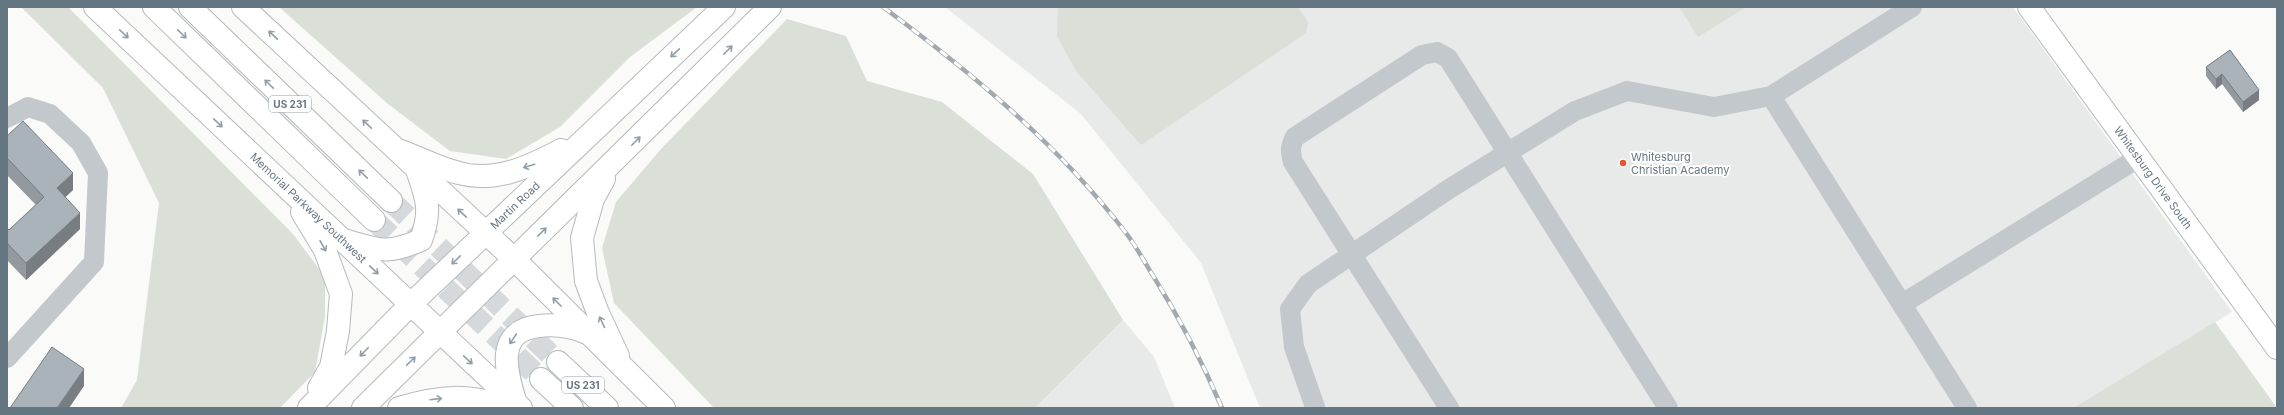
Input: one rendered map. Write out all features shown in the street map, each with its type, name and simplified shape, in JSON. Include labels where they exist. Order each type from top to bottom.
[{"type":"main road","name":"Memorial Parkway Southwest","points":[[95,7],[411,304],[516,407]]},
{"type":"main road","name":"US 231","points":[[154,7],[374,220]]},
{"type":"main road","name":"US 231","points":[[190,7],[391,201]]},
{"type":"main road","points":[[243,7],[484,234],[514,259],[624,370],[664,408]]},
{"type":"main road","name":"Martin Road","points":[[308,408],[411,304],[724,7]]},
{"type":"main road","points":[[363,408],[610,167],[770,7]]},
{"type":"main road","name":"Whitesburg Drive South","points":[[2029,7],[2277,348]]},
{"type":"main road","points":[[394,149],[458,173],[491,177],[535,164],[588,135]]},
{"type":"main road","points":[[610,167],[593,199],[582,238],[586,281],[598,313],[624,370]]},
{"type":"main road","points":[[341,239],[384,251],[400,249],[421,240],[428,220],[428,200],[417,170]]},
{"type":"main road","points":[[288,189],[325,250],[341,294],[338,331],[331,367],[308,408]]},
{"type":"main road","points":[[399,408],[425,400],[457,396],[516,407],[507,374],[506,355],[510,342],[517,333],[534,327],[551,325],[573,327],[588,333]]},
{"type":"main road","name":"US 231","points":[[558,362],[607,408]]},
{"type":"main road","name":"US 231","points":[[541,379],[572,408]]},
{"type":"lane","points":[[1315,406],[1294,347],[1290,309],[1308,284],[1449,189],[1575,111],[1627,91],[1714,107],[1771,96],[1912,7]]},
{"type":"lane","points":[[1449,408],[1293,162],[1290,146],[1295,137],[1422,55],[1437,52],[1448,58],[1506,153],[1668,408]]},
{"type":"lane","points":[[1771,96],[1967,408]]},
{"type":"lane","points":[[7,118],[28,107],[50,114],[81,143],[98,173],[94,262],[7,358]]},
{"type":"lane","points":[[1902,304],[2138,158]]},
{"type":"shaded area","points":[[21,7],[68,7],[293,234],[325,277],[325,316],[315,372],[280,408],[121,408],[137,380],[159,203],[103,88]]},
{"type":"shaded area","points":[[279,7],[697,7],[630,57],[560,127],[506,159],[450,151],[388,104]]},
{"type":"shaded area","name":"Whitesburg Christian Academy","points":[[945,7],[2013,7],[2232,312],[2073,408],[1260,408],[1201,263],[1081,114]]},
{"type":"shaded area","points":[[1058,7],[1298,7],[1308,22],[1306,33],[1141,145],[1076,71],[1057,36]]},
{"type":"shaded area","points":[[1679,7],[1746,7],[1698,37]]},
{"type":"shaded area","points":[[787,19],[846,36],[867,81],[942,102],[1033,174],[1123,320],[1035,408],[714,408],[614,303],[602,248],[616,202],[661,149]]},
{"type":"shaded area","points":[[1123,320],[1154,357],[1175,408],[1035,408]]},
{"type":"shaded area","points":[[2215,322],[2277,408],[2073,408]]},
{"type":"building","points":[[2230,50],[2259,90],[2243,102],[2222,74],[2216,79],[2206,67]]},
{"type":"building","points":[[23,121],[73,173],[57,188],[80,213],[26,263],[7,243],[7,228],[9,230],[44,197],[7,158],[7,136]]},
{"type":"building","points":[[52,347],[84,369],[57,408],[10,408]]},
{"type":"tunnel","points":[[391,201],[558,362]]},
{"type":"tunnel","points":[[374,220],[541,379]]},
{"type":"railway","points":[[883,7],[982,84],[1043,140],[1100,200],[1137,248],[1162,290],[1198,356],[1222,408]]},
{"type":"place","name":"Whitesburg Christian Academy","points":[[1623,163]]}]
